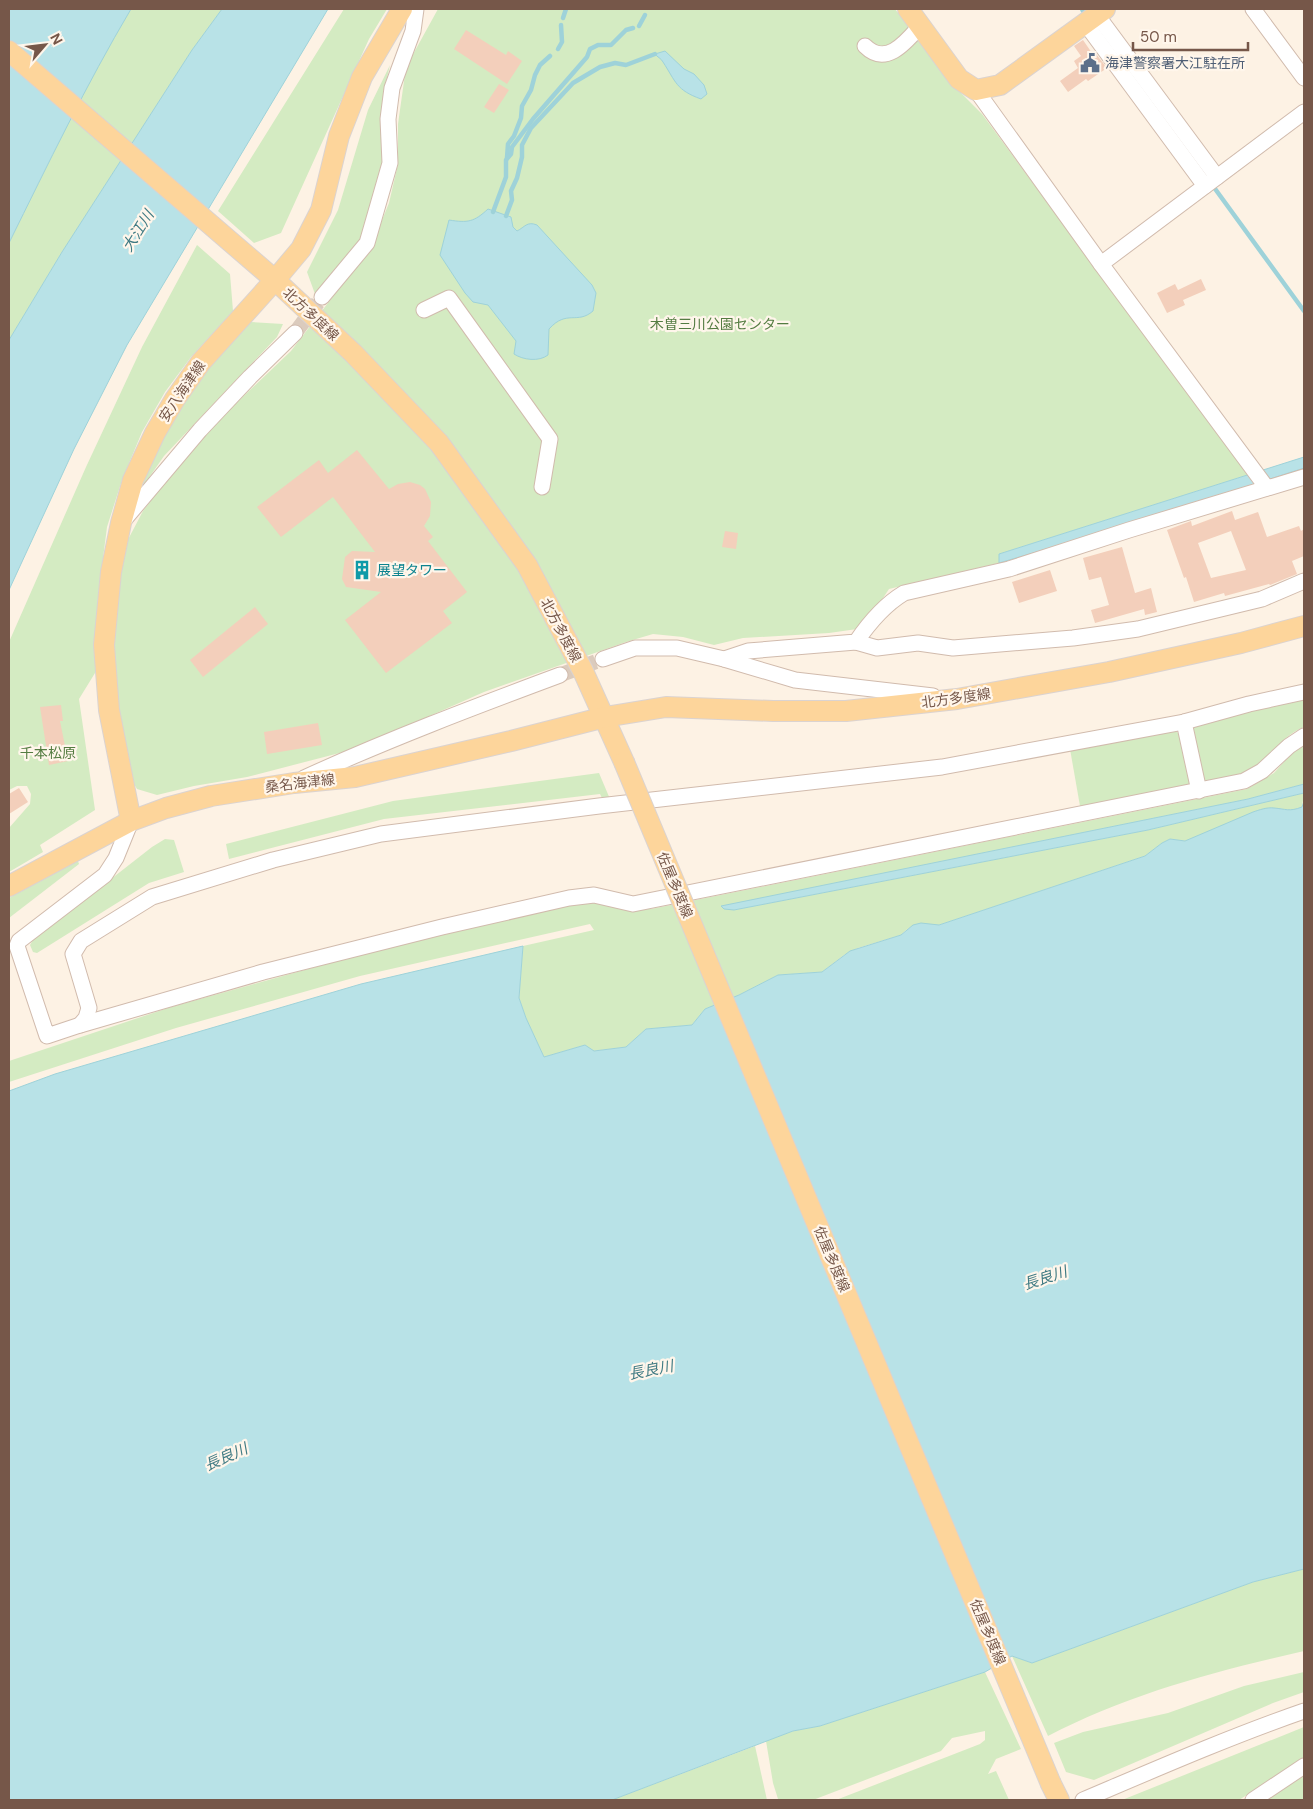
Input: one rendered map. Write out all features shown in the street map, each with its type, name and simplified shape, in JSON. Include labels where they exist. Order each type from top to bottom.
[{"type":"main road","name":"安八海津線","points":[[131,821],[110,710],[104,645],[111,572],[133,480],[155,433],[175,399],[201,362],[275,280],[300,249],[321,210],[339,136],[362,77],[402,9]]},
{"type":"main road","points":[[908,9],[959,79],[976,90],[1000,85],[1096,16]]},
{"type":"main road","name":"北方多度線","points":[[9,51],[275,280],[353,354],[439,443],[527,565],[605,717],[666,707],[773,711],[846,711],[957,699],[1109,672],[1241,643],[1304,626]]},
{"type":"main road","name":"佐屋多度線","points":[[605,717],[1055,1792]]},
{"type":"main road","name":"桑名海津線","points":[[9,886],[131,821],[166,808],[211,796],[294,783],[355,777],[605,717]]},
{"type":"street","points":[[322,297],[367,243],[390,163],[388,119],[392,88],[413,31],[416,9]]},
{"type":"street","points":[[1253,9],[1304,78]]},
{"type":"street","points":[[1096,16],[1211,181]]},
{"type":"street","points":[[865,46],[871,52],[888,53],[896,50],[920,26]]},
{"type":"street","points":[[976,90],[1100,264],[1265,486]]},
{"type":"street","points":[[1100,264],[1304,112]]},
{"type":"street","points":[[424,310],[449,298],[546,432],[550,439],[542,487]]},
{"type":"street","points":[[121,524],[200,430],[250,376],[295,333]]},
{"type":"street","points":[[856,642],[866,627],[892,600],[904,593],[1009,569],[1265,486],[1304,477]]},
{"type":"street","points":[[724,659],[748,651],[856,642],[877,648],[918,643],[953,648],[1073,638],[1138,629],[1262,599],[1304,582]]},
{"type":"street","points":[[603,659],[635,648],[677,648],[724,659],[795,680],[957,699]]},
{"type":"street","points":[[294,783],[361,753],[487,702],[560,675]]},
{"type":"street","points":[[80,1025],[86,1018],[89,1008],[73,954],[81,941],[152,897],[273,860],[381,834],[599,806],[942,767],[1184,722],[1249,704],[1304,692]]},
{"type":"street","points":[[1184,722],[1199,791]]},
{"type":"street","points":[[131,821],[116,858],[105,875],[19,941],[17,946],[47,1036],[263,972],[442,927],[569,898],[594,895],[633,904],[1244,782],[1262,771],[1289,746],[1304,736]]},
{"type":"street","points":[[1083,1800],[1175,1760],[1265,1724],[1304,1711]]},
{"type":"street","points":[[1253,1800],[1304,1766]]},
{"type":"green space","points":[[131,9],[222,9],[192,50],[62,252],[9,340],[9,243],[107,48]]},
{"type":"green space","points":[[344,9],[387,9],[369,39],[281,233],[254,243],[218,211]]},
{"type":"green space","name":"木曽三川公園センター","points":[[438,9],[895,9],[957,89],[982,114],[1248,475],[999,554],[999,563],[889,589],[869,619],[857,629],[829,633],[743,638],[714,645],[683,637],[653,634],[484,692],[355,749],[247,777],[194,786],[157,795],[137,789],[127,772],[110,641],[122,551],[143,511],[192,445],[291,351],[371,247],[389,203],[398,164],[398,124],[406,67]]},
{"type":"green space","points":[[390,65],[386,82],[382,120],[384,159],[361,238],[315,294],[307,272],[338,210],[368,110]]},
{"type":"green space","name":"千本松原","points":[[197,245],[230,274],[233,311],[191,357],[165,392],[142,432],[122,480],[107,527],[98,597],[95,673],[79,699],[95,810],[40,845],[43,852],[9,872],[9,828],[30,804],[31,794],[27,786],[17,786],[9,790],[9,642],[86,467],[142,347]]},
{"type":"green space","points":[[250,322],[283,324],[277,337],[164,456],[139,492],[162,439],[186,397],[212,364]]},
{"type":"green space","points":[[1304,698],[1304,727],[1291,734],[1259,764],[1234,776],[1207,783],[1204,780],[1190,729],[1192,724]]},
{"type":"green space","points":[[1173,729],[1182,736],[1192,782],[1190,787],[1083,808],[1080,806],[1070,749]]},
{"type":"green space","points":[[1304,746],[1304,784],[1248,799],[998,850],[734,910],[1148,830],[1304,793],[1302,807],[1294,811],[1273,808],[1185,841],[1170,839],[1145,856],[939,925],[915,925],[901,935],[858,948],[844,955],[822,972],[778,975],[739,995],[705,1009],[692,1025],[646,1029],[626,1047],[593,1051],[585,1045],[544,1057],[519,998],[523,946],[594,930],[590,924],[360,976],[176,1028],[9,1082],[9,1061],[171,1007],[355,956],[581,902],[599,902],[651,909],[1247,789],[1274,773],[1292,753]]},
{"type":"green space","points":[[599,773],[610,799],[603,800],[600,794],[384,819],[229,859],[226,844],[393,801]]},
{"type":"green space","points":[[165,839],[174,840],[184,872],[149,883],[37,953],[33,952],[30,945],[33,940],[152,847]]},
{"type":"green space","points":[[78,861],[79,864],[9,918],[9,898]]},
{"type":"green space","points":[[1304,1569],[1304,1651],[1173,1685],[1109,1708],[1048,1736],[1012,1656],[1032,1663],[1253,1582]]},
{"type":"green space","points":[[985,1672],[1021,1749],[996,1759],[988,1774],[996,1771],[1009,1800],[836,1800],[980,1744],[985,1740],[985,1731],[952,1738],[941,1751],[813,1800],[778,1799],[773,1783],[766,1741],[793,1731],[820,1726]]},
{"type":"green space","points":[[1304,1672],[1304,1692],[1273,1703],[1094,1780],[1066,1772],[1054,1743],[1083,1732],[1168,1713],[1244,1686]]},
{"type":"green space","points":[[1304,1727],[1304,1758],[1239,1800],[1122,1800]]},
{"type":"green space","points":[[755,1746],[767,1800],[612,1800]]},
{"type":"green space","points":[[1304,1774],[1304,1800],[1263,1800]]},
{"type":"water","points":[[9,9],[131,9],[83,96],[9,243]]},
{"type":"water","name":"大江川","points":[[222,9],[328,9],[127,345],[74,449],[9,590],[9,340],[62,252],[192,50]]},
{"type":"water","points":[[665,51],[684,69],[694,74],[704,85],[707,94],[701,99],[686,92],[677,85],[662,61],[655,54]]},
{"type":"water","points":[[488,209],[511,217],[513,227],[517,231],[528,224],[537,225],[592,285],[596,293],[593,311],[582,317],[561,320],[549,329],[548,355],[540,359],[522,358],[514,354],[516,341],[488,305],[473,302],[465,293],[440,255],[449,220],[475,219]]},
{"type":"water","points":[[1304,457],[1304,468],[1128,525],[999,563],[999,554]]},
{"type":"water","points":[[1304,784],[1304,793],[1148,830],[734,910],[724,909],[721,906],[1248,799]]},
{"type":"water","name":"長良川","points":[[1304,801],[1304,1569],[1253,1582],[1032,1663],[1012,1656],[985,1672],[820,1726],[793,1731],[612,1800],[9,1800],[9,1091],[55,1074],[361,984],[523,946],[519,998],[544,1057],[585,1045],[594,1051],[626,1047],[646,1029],[692,1025],[705,1009],[739,995],[778,975],[822,972],[850,951],[901,935],[913,925],[921,923],[939,925],[1145,856],[1170,839],[1185,841],[1255,811],[1269,808],[1294,809],[1302,807]]},
{"type":"building","points":[[466,30],[506,55],[508,51],[522,61],[507,84],[454,49]]},
{"type":"building","points":[[1083,40],[1094,56],[1096,54],[1107,68],[1088,81],[1086,79],[1068,92],[1060,81],[1078,68],[1074,61],[1081,56],[1074,46]]},
{"type":"building","points":[[499,84],[509,90],[494,113],[484,107]]},
{"type":"building","points":[[1201,279],[1206,290],[1183,300],[1185,305],[1167,313],[1157,293],[1175,284],[1178,290]]},
{"type":"building","points":[[357,450],[389,489],[398,484],[410,482],[420,485],[425,489],[431,502],[430,516],[424,526],[433,537],[428,541],[467,592],[443,611],[452,623],[386,673],[345,620],[381,592],[346,587],[342,579],[345,557],[352,551],[375,552],[333,497],[281,537],[257,507],[319,460],[328,473]]},
{"type":"building","points":[[1232,511],[1235,520],[1258,512],[1267,537],[1299,526],[1301,531],[1304,529],[1304,556],[1292,561],[1297,574],[1270,585],[1225,596],[1224,593],[1194,602],[1167,530],[1191,521],[1192,526]],"holes":[[[1231,531],[1246,570],[1211,578],[1198,543]]]},
{"type":"building","points":[[725,531],[738,533],[736,549],[722,547]]},
{"type":"building","points":[[1122,547],[1135,593],[1151,588],[1157,612],[1145,615],[1144,609],[1095,623],[1091,610],[1109,605],[1101,577],[1089,580],[1083,558]]},
{"type":"building","points":[[1050,570],[1057,591],[1019,603],[1012,582]]},
{"type":"building","points":[[255,607],[268,624],[203,677],[190,660]]},
{"type":"building","points":[[61,705],[63,721],[60,721],[68,761],[49,765],[40,707]]},
{"type":"building","points":[[318,723],[322,745],[267,754],[264,732]]},
{"type":"building","points":[[19,788],[28,802],[9,814],[9,794]]},
{"type":"waterway","points":[[563,18],[566,9]]},
{"type":"waterway","points":[[639,26],[645,15]]},
{"type":"waterway","points":[[558,49],[562,42],[561,25]]},
{"type":"waterway","points":[[493,212],[506,177],[506,160],[511,154],[512,147],[533,119],[587,57],[590,49],[598,45],[611,45],[626,30],[633,28]]},
{"type":"waterway","points":[[506,216],[512,200],[511,191],[517,178],[522,157],[522,145],[531,128],[573,83],[600,67],[615,63],[626,65],[655,54]]},
{"type":"waterway","points":[[507,158],[508,144],[514,136],[521,118],[522,106],[531,90],[535,75],[540,65],[550,56]]},
{"type":"waterway","points":[[1213,186],[1304,311]]},
{"type":"tunnel","points":[[295,333],[322,297]]},
{"type":"tunnel","points":[[560,675],[603,659]]},
{"type":"place","name":"海津警察署大江駐在所","points":[[1090,63]]},
{"type":"place","name":"展望タワー","points":[[362,570]]}]
